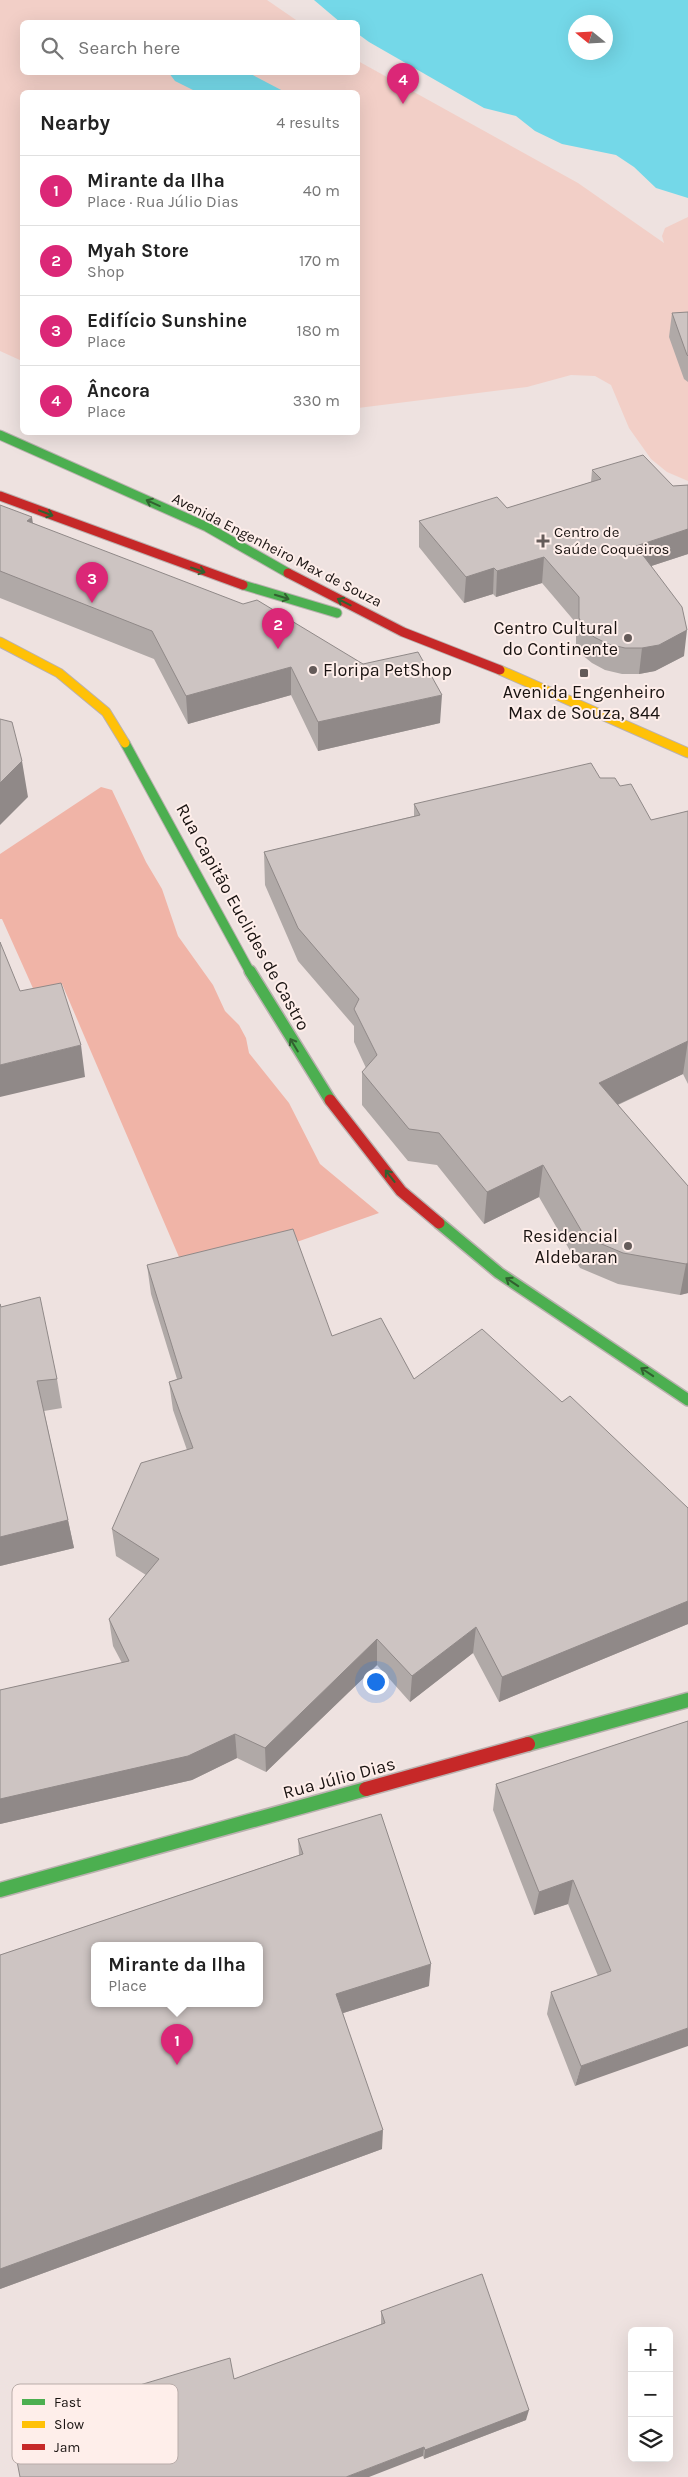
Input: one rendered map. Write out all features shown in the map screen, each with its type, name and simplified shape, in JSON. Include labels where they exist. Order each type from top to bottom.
[{"type":"street","name":"Avenida Engenheiro Max de Souza","points":[[0,435],[207,527],[307,584],[403,632],[510,674],[688,753]]},
{"type":"street","name":"Avenida Engenheiro Max de Souza","points":[[0,496],[235,583],[403,632]]},
{"type":"street","name":"Rua Capitão Euclides de Castro","points":[[0,642],[59,673],[106,712],[138,764],[247,967],[318,1084],[401,1191],[499,1273],[688,1400]]},
{"type":"street","name":"Rua Júlio Dias","points":[[0,1890],[688,1700]]},
{"type":"shaded area","points":[[0,0],[267,0],[296,20],[20,20],[20,75],[360,75],[360,62],[578,183],[664,243],[662,236],[665,228],[688,217],[688,481],[667,472],[651,459],[629,428],[611,385],[595,376],[571,375],[527,387],[360,408],[360,90],[20,90],[20,360],[0,351]]},
{"type":"shaded area","points":[[101,787],[112,790],[146,862],[162,889],[178,936],[213,985],[225,1011],[239,1025],[246,1038],[249,1053],[289,1103],[320,1164],[379,1213],[291,1244],[182,1264],[62,984],[36,995],[2,919],[0,919],[0,854]]},
{"type":"water","points":[[314,0],[688,0],[688,198],[656,188],[634,167],[616,155],[562,144],[535,131],[516,116],[484,108],[369,42],[360,35],[360,20],[338,20]]},
{"type":"water","points":[[170,75],[253,75],[281,90],[193,90],[175,81]]},
{"type":"building","points":[[688,312],[688,356],[672,313]]},
{"type":"building","points":[[643,455],[673,486],[688,485],[688,529],[636,546],[682,607],[687,630],[659,645],[625,648],[608,644],[594,637],[584,628],[579,618],[579,597],[544,557],[497,571],[494,568],[466,577],[419,521],[497,497],[507,508],[601,479],[592,470]]},
{"type":"building","points":[[0,505],[32,517],[27,521],[243,604],[257,600],[363,664],[418,652],[442,695],[318,722],[291,667],[186,696],[152,631],[0,571]]},
{"type":"building","points":[[0,719],[12,722],[22,761],[0,783]]},
{"type":"building","points":[[591,763],[600,778],[615,778],[620,786],[631,784],[651,820],[688,811],[688,1041],[599,1083],[688,1186],[688,1263],[686,1264],[623,1253],[585,1237],[543,1165],[487,1192],[439,1133],[409,1129],[362,1072],[377,1055],[354,1009],[359,999],[298,928],[264,852],[420,815],[414,804]]},
{"type":"building","points":[[0,942],[20,991],[61,983],[81,1045],[0,1065]]},
{"type":"building","points":[[293,1229],[332,1336],[381,1318],[414,1379],[482,1329],[562,1402],[570,1396],[688,1508],[688,1601],[502,1677],[476,1627],[412,1676],[377,1639],[265,1748],[235,1734],[188,1756],[0,1799],[0,1690],[129,1661],[109,1619],[159,1559],[112,1529],[141,1463],[193,1448],[169,1382],[182,1378],[147,1265]]},
{"type":"building","points":[[40,1297],[57,1379],[37,1381],[68,1520],[0,1537],[0,1304],[1,1307]]},
{"type":"building","points":[[688,1721],[688,2028],[581,2066],[551,1992],[611,1971],[573,1880],[539,1892],[496,1784]]},
{"type":"building","points":[[381,1814],[431,1964],[336,1994],[383,2130],[0,2269],[0,1955],[303,1854],[298,1839]]},
{"type":"building","points":[[482,2274],[529,2410],[425,2450],[424,2447],[346,2477],[20,2477],[18,2464],[178,2464],[178,2384],[143,2384],[230,2358],[234,2379],[385,2323],[381,2311]]},
{"type":"traffic: fast","points":[[0,435],[207,527],[288,573]]},
{"type":"traffic: fast","points":[[243,585],[337,613]]},
{"type":"traffic: fast","points":[[125,743],[247,967],[318,1084],[330,1100]]},
{"type":"traffic: fast","points":[[439,1223],[499,1273],[688,1400]]},
{"type":"traffic: fast","points":[[528,1744],[688,1700]]},
{"type":"traffic: fast","points":[[0,1890],[366,1789]]},
{"type":"traffic: slow","points":[[0,642],[59,673],[106,712],[125,743]]},
{"type":"traffic: slow","points":[[500,670],[688,753]]},
{"type":"traffic: jam","points":[[0,496],[243,585]]},
{"type":"traffic: jam","points":[[288,573],[403,632],[500,670]]},
{"type":"traffic: jam","points":[[330,1100],[401,1191],[439,1223]]},
{"type":"traffic: jam","points":[[366,1789],[528,1744]]},
{"type":"place","name":"Âncora","points":[[403,104]]},
{"type":"place","name":"Centro de Saúde Coqueiros","points":[[543,541]]},
{"type":"place","name":"Edifício Sunshine","points":[[92,603]]},
{"type":"place","name":"Centro Cultural do Continente","points":[[628,638]]},
{"type":"place","name":"Myah Store","points":[[278,649]]},
{"type":"place","name":"Floripa PetShop","points":[[313,670]]},
{"type":"place","name":"Avenida Engenheiro Max de Souza, 844","points":[[584,673]]},
{"type":"place","name":"Residencial Aldebaran","points":[[628,1246]]},
{"type":"place","name":"Mirante da Ilha","points":[[177,2065]]}]
